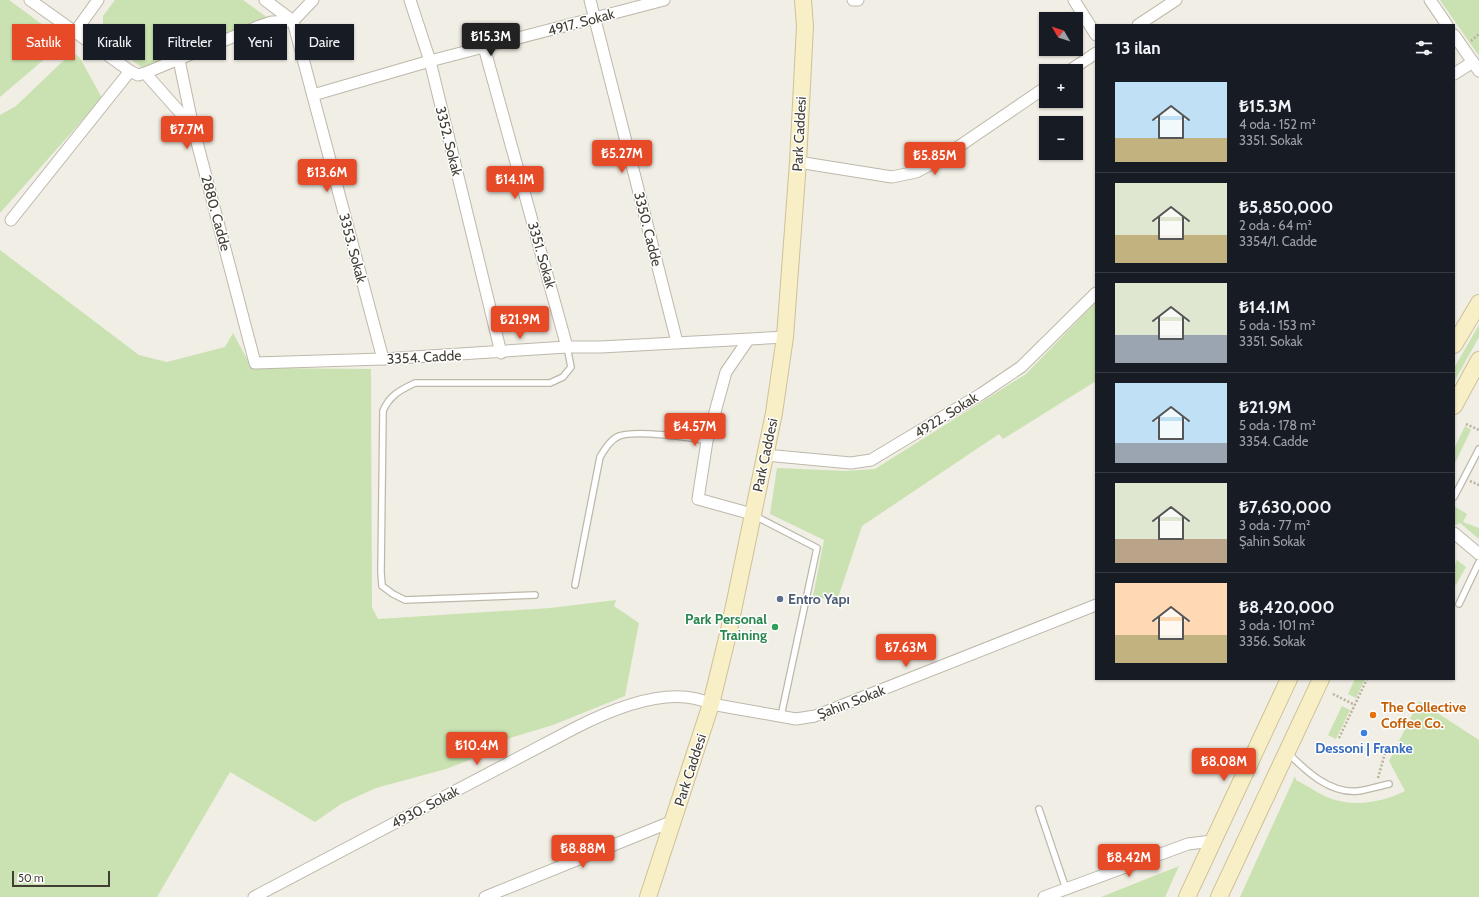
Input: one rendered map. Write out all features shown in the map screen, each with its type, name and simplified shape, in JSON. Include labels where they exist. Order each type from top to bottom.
[{"type":"street","points":[[30,0],[64,24]]},
{"type":"street","points":[[98,0],[75,32],[130,71],[138,75],[179,60],[193,127]]},
{"type":"street","points":[[265,0],[293,21]]},
{"type":"street","points":[[226,40],[272,22],[293,21],[314,0]]},
{"type":"street","name":"3352. Sokak","points":[[410,0],[430,61],[501,353]]},
{"type":"street","name":"3350. Cadde","points":[[590,0],[677,342]]},
{"type":"street","name":"4917. Sokak","points":[[313,95],[430,61],[664,0]]},
{"type":"street","name":"Park Caddesi","points":[[648,897],[712,704],[726,645],[774,413],[785,337],[798,162],[805,26],[803,0]]},
{"type":"street","points":[[853,0],[858,0]]},
{"type":"street","points":[[1074,0],[1095,33]]},
{"type":"street","points":[[1140,24],[1176,0]]},
{"type":"street","points":[[1430,0],[1446,24]]},
{"type":"street","name":"3353. Sokak","points":[[293,21],[383,359]]},
{"type":"street","points":[[1455,36],[1476,66],[1455,74]]},
{"type":"street","name":"3351. Sokak","points":[[484,47],[568,347]]},
{"type":"street","points":[[1079,64],[1095,53]]},
{"type":"street","points":[[11,220],[130,71]]},
{"type":"street","name":"2880. Cadde","points":[[145,73],[193,127],[255,363]]},
{"type":"street","points":[[798,162],[892,177],[916,172],[939,160],[1039,92]]},
{"type":"street","name":"4922. Sokak","points":[[765,455],[851,463],[871,460],[981,394],[1021,367],[1095,294]]},
{"type":"street","points":[[1455,343],[1479,303]]},
{"type":"street","name":"3354. Cadde","points":[[255,363],[383,359],[501,353],[568,347],[748,340],[785,337]]},
{"type":"street","points":[[748,340],[726,372],[707,441],[698,499],[752,514]]},
{"type":"street","points":[[1455,404],[1479,360]]},
{"type":"street","points":[[1455,535],[1479,554]]},
{"type":"street","name":"Şahin Sokak","points":[[712,704],[801,718],[823,714],[1095,605]]},
{"type":"street","points":[[1187,897],[1289,680]]},
{"type":"street","points":[[1219,897],[1321,680]]},
{"type":"street","name":"4930. Sokak","points":[[254,897],[598,717],[635,704],[664,698],[689,696],[700,698],[712,704]]},
{"type":"street","points":[[485,897],[673,821]]},
{"type":"street","points":[[1044,897],[1188,844],[1212,841]]},
{"type":"lane","points":[[535,595],[405,600],[382,586],[380,572],[383,411],[386,403],[398,391],[415,383],[550,383],[563,377],[571,367],[568,347]]},
{"type":"lane","points":[[575,585],[600,457],[607,445],[618,436],[633,434],[707,441]]},
{"type":"lane","points":[[1455,494],[1479,449]]},
{"type":"lane","points":[[752,514],[817,548],[781,716]]},
{"type":"lane","points":[[1459,604],[1479,562]]},
{"type":"lane","points":[[1286,752],[1314,777],[1339,789],[1358,791],[1389,784]]},
{"type":"lane","points":[[1039,809],[1066,889]]},
{"type":"path","points":[[1466,424],[1479,430]]},
{"type":"path","points":[[1339,738],[1367,680]]},
{"type":"path","points":[[1333,694],[1355,705]]},
{"type":"path","points":[[1374,788],[1387,746]]},
{"type":"green space","points":[[0,0],[9,0],[42,24],[12,24],[12,60],[43,60],[0,97]]},
{"type":"green space","points":[[115,0],[243,0],[268,18],[253,24],[234,24],[234,32],[226,35],[226,24],[153,24],[153,60],[163,60],[143,68],[132,60],[145,60],[145,24],[103,24],[103,16]]},
{"type":"green space","points":[[1440,0],[1479,0],[1479,56]]},
{"type":"green space","points":[[75,54],[80,58],[102,98],[0,213],[0,115],[16,106],[65,60],[75,60]]},
{"type":"green space","points":[[0,250],[139,355],[167,362],[225,347],[233,333],[252,368],[371,369],[372,607],[378,619],[550,608],[616,600],[614,606],[639,623],[625,696],[553,725],[510,738],[472,759],[446,769],[376,788],[341,804],[315,822],[230,772],[157,897],[0,897]]},
{"type":"green space","points":[[1095,303],[1095,382],[1003,439],[999,434],[862,526],[837,601],[813,596],[824,540],[770,514],[777,468],[846,471],[875,469],[1026,374]]},
{"type":"green space","points":[[1479,325],[1479,337],[1455,380],[1455,366]]},
{"type":"green space","points":[[1465,426],[1471,430],[1455,463],[1455,447]]},
{"type":"green space","points":[[1455,507],[1467,514],[1463,522],[1479,528],[1479,539],[1460,523],[1456,525]]},
{"type":"green space","points":[[1457,560],[1466,567],[1456,585],[1455,584],[1455,565]]},
{"type":"green space","points":[[1355,680],[1365,680],[1356,698],[1348,694]]},
{"type":"green space","points":[[1419,701],[1479,740],[1479,897],[1240,897],[1295,776],[1296,780],[1318,793],[1332,799],[1350,803],[1379,800],[1405,791],[1389,761]]},
{"type":"green space","points":[[1342,706],[1350,710],[1336,739],[1328,735]]},
{"type":"green space","points":[[1179,866],[1165,897],[1101,897]]},
{"type":"place","name":"Entro Yapı","points":[[780,599]]},
{"type":"place","name":"Park Personal Training","points":[[775,627]]},
{"type":"place","name":"The Collective Coffee Co.","points":[[1373,715]]},
{"type":"place","name":"Dessoni | Franke","points":[[1364,733]]}]
